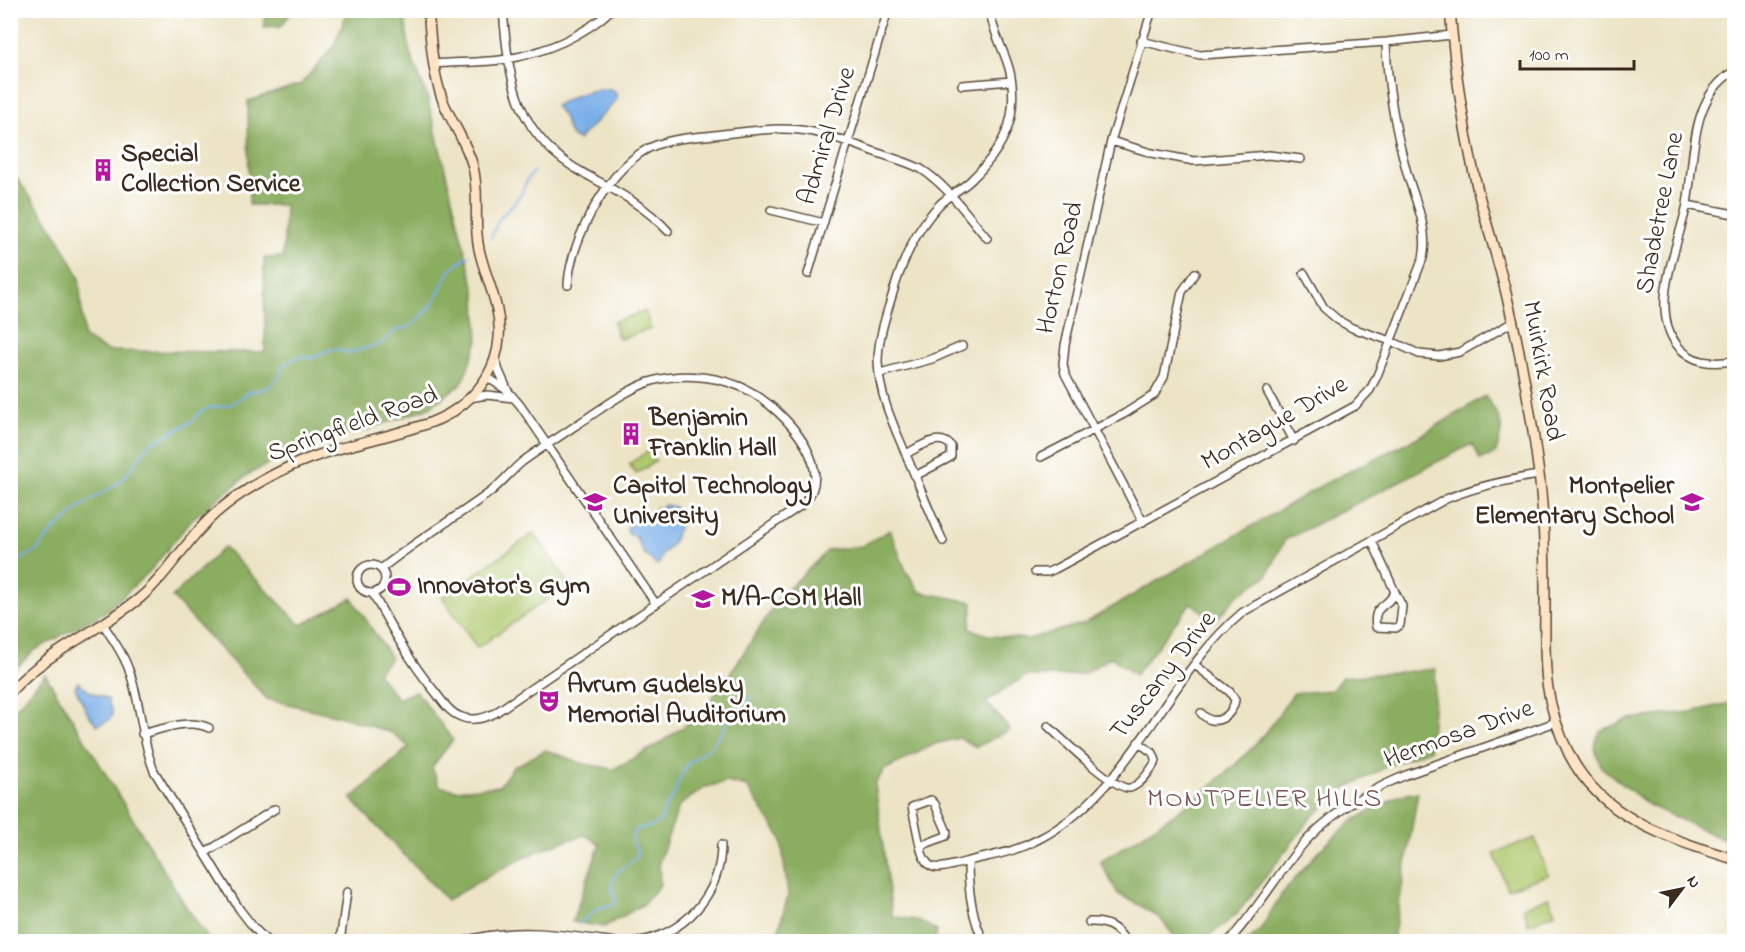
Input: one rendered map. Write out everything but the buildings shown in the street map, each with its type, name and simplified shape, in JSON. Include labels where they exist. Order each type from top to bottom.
[{"type":"street","name":"Springfield Road","points":[[10,692],[38,666],[133,603],[153,586],[212,516],[263,481],[310,458],[433,422],[454,411],[487,377],[495,357],[500,334],[498,316],[477,242],[475,174],[469,153],[443,102],[434,64],[428,10]]},
{"type":"street","points":[[503,10],[511,82],[537,136],[546,147],[568,164],[608,185],[645,209],[668,231]]},
{"type":"street","points":[[434,64],[507,59],[530,54],[558,44],[596,23],[611,10]]},
{"type":"street","name":"Admiral Drive","points":[[808,274],[888,10]]},
{"type":"street","points":[[943,541],[884,399],[879,373],[880,346],[904,260],[922,226],[950,196],[980,171],[1001,142],[1011,114],[1011,81],[1008,65],[993,29],[990,10]]},
{"type":"street","name":"Horton Road","points":[[1143,522],[1065,375],[1063,356],[1090,227],[1112,141],[1152,10]]},
{"type":"street","name":"Muirkirk Road","points":[[1450,10],[1463,116],[1478,189],[1513,322],[1526,387],[1539,475],[1545,582],[1545,671],[1549,700],[1556,722],[1570,755],[1589,784],[1621,813],[1658,834],[1734,858]]},
{"type":"street","points":[[1141,41],[1200,55],[1452,35]]},
{"type":"street","name":"Montague Drive","points":[[1035,572],[1048,572],[1055,569],[1294,441],[1341,415],[1364,399],[1377,376],[1391,341],[1423,258],[1426,243],[1394,118],[1386,42]]},
{"type":"street","name":"Shadetree Lane","points":[[1734,71],[1718,82],[1703,107],[1687,205],[1667,286],[1664,314],[1666,326],[1681,351],[1692,359],[1703,363],[1734,361]]},
{"type":"street","points":[[963,85],[1011,81]]},
{"type":"street","points":[[568,285],[569,272],[578,242],[616,174],[629,160],[656,145],[696,137],[784,129],[818,133],[847,142],[918,168],[950,196],[987,238]]},
{"type":"street","points":[[1112,141],[1152,153],[1194,161],[1269,155],[1301,159]]},
{"type":"street","points":[[1687,205],[1734,214]]},
{"type":"street","points":[[771,210],[824,223]]},
{"type":"street","points":[[1041,457],[1094,430],[1154,395],[1164,377],[1182,292],[1195,273]]},
{"type":"street","points":[[1304,273],[1317,299],[1331,315],[1352,328],[1391,341],[1419,354],[1448,355],[1460,352],[1513,322]]},
{"type":"street","points":[[879,373],[932,359],[962,346]]},
{"type":"street","points":[[495,357],[508,391]]},
{"type":"street","points":[[373,594],[416,669],[452,712],[472,720],[495,713],[803,504],[811,496],[815,482],[813,464],[798,435],[774,408],[750,391],[716,379],[683,376],[650,382],[633,390],[522,462],[489,493],[381,569]]},
{"type":"street","points":[[487,377],[515,398],[656,604]]},
{"type":"street","points":[[1267,391],[1294,441]]},
{"type":"street","points":[[469,398],[487,395],[515,398]]},
{"type":"street","points":[[906,454],[939,440],[951,446],[949,459],[915,476]]},
{"type":"street","name":"Tuscany Drive","points":[[920,846],[924,862],[929,867],[936,868],[1005,854],[1053,832],[1081,810],[1110,781],[1195,665],[1218,636],[1243,612],[1446,499],[1472,488],[1501,480],[1539,475]]},
{"type":"street","points":[[1372,542],[1402,606],[1400,625],[1396,628],[1376,627],[1374,617],[1376,612],[1391,599],[1395,592]]},
{"type":"street","points":[[377,566],[381,569],[385,581],[381,590],[373,594],[368,594],[357,585],[357,575],[363,567],[377,566]]},
{"type":"street","points":[[103,624],[128,665],[142,734],[154,771],[247,920],[268,942]]},
{"type":"street","points":[[1195,665],[1230,692],[1235,700],[1233,708],[1221,719],[1212,722],[1201,713]]},
{"type":"street","name":"Hermosa Drive","points":[[1228,942],[1298,850],[1326,822],[1353,802],[1388,782],[1556,722]]},
{"type":"street","points":[[142,734],[188,723],[200,724],[209,728]]},
{"type":"street","points":[[1048,726],[1110,781],[1126,789],[1132,788],[1149,772],[1156,761],[1156,757],[1149,749],[1138,742]]},
{"type":"street","points":[[931,800],[947,832],[946,836],[920,846],[912,807],[931,800]]},
{"type":"street","points":[[205,853],[275,809]]},
{"type":"street","points":[[635,942],[669,931],[698,909],[716,878],[721,845]]},
{"type":"street","points":[[968,861],[972,900],[978,928],[984,942]]},
{"type":"street","points":[[340,942],[346,892]]},
{"type":"street","points":[[1089,922],[1104,922],[1112,926],[1126,942]]},
{"type":"street","points":[[460,942],[489,934],[519,932],[551,933],[615,942]]},
{"type":"green space","points":[[265,10],[293,11],[281,26],[264,27]]},
{"type":"green space","points":[[348,11],[404,11],[410,53],[427,96],[476,295],[478,341],[462,383],[430,407],[364,431],[317,439],[249,474],[192,519],[150,571],[105,612],[35,650],[11,673],[11,170],[54,230],[79,276],[84,338],[107,351],[265,352],[264,258],[283,257],[285,205],[249,205],[248,101],[301,84],[333,47]]},
{"type":"green space","points":[[645,311],[651,329],[619,339],[613,322]]},
{"type":"green space","points":[[1485,396],[1496,411],[1501,423],[1501,435],[1496,453],[1480,460],[1472,444],[1285,540],[1267,576],[1237,596],[1215,621],[1191,603],[1135,675],[1111,657],[1085,673],[1025,676],[986,702],[1010,730],[976,747],[960,738],[935,744],[884,770],[875,784],[892,916],[920,921],[937,931],[935,941],[773,941],[777,936],[788,895],[781,838],[747,787],[727,782],[706,787],[679,806],[659,862],[660,885],[644,904],[604,927],[572,922],[600,844],[585,835],[532,854],[447,900],[351,799],[409,747],[392,733],[339,716],[267,699],[172,597],[224,547],[301,625],[352,598],[391,658],[377,673],[398,699],[416,691],[453,740],[432,767],[439,786],[456,790],[499,786],[513,767],[546,750],[584,764],[614,769],[657,745],[697,717],[726,680],[779,598],[828,550],[862,546],[890,530],[906,571],[920,592],[973,602],[970,629],[991,636],[1028,639],[1085,623],[1324,484],[1422,435]]},
{"type":"green space","points":[[648,451],[656,461],[636,474],[629,464]]},
{"type":"green space","points":[[534,533],[569,584],[477,648],[442,597]]},
{"type":"green space","points":[[1436,669],[1430,750],[1392,764],[1346,788],[1312,817],[1236,915],[1202,941],[1178,941],[1160,918],[1118,894],[1100,861],[1165,820],[1225,774],[1261,738],[1294,693],[1332,690],[1342,677]]},
{"type":"green space","points":[[45,674],[185,905],[210,941],[11,941],[11,714]]},
{"type":"green space","points":[[1734,702],[1734,841],[1718,837],[1649,805],[1601,767],[1594,746],[1600,731],[1629,719],[1691,712]]},
{"type":"green space","points":[[1418,792],[1393,941],[1247,941],[1261,929],[1281,895],[1316,854],[1350,822],[1400,795]]},
{"type":"green space","points":[[1535,838],[1548,875],[1507,889],[1494,853]]},
{"type":"green space","points":[[1549,897],[1555,913],[1528,924],[1523,907]]},
{"type":"water","points":[[599,89],[615,91],[617,98],[578,140],[570,134],[563,116],[555,106],[576,95]]},
{"type":"water","points":[[664,505],[674,507],[683,516],[672,544],[656,565],[643,552],[635,536],[628,534],[627,528],[631,525],[629,519],[633,516],[639,518],[648,513],[654,513],[656,507],[659,509]]},
{"type":"water","points":[[78,682],[89,691],[109,700],[112,715],[109,720],[97,725],[88,714],[75,687]]},
{"type":"waterway","points":[[491,238],[498,220],[521,195],[527,180],[534,171]]},
{"type":"waterway","points":[[10,566],[37,550],[53,531],[83,505],[121,481],[151,443],[193,421],[199,413],[208,408],[230,405],[249,392],[268,388],[281,375],[282,366],[293,359],[305,356],[311,359],[326,351],[336,349],[349,353],[380,344],[395,331],[417,321],[432,305],[450,270],[469,255]]},
{"type":"waterway","points":[[579,924],[598,908],[615,904],[613,879],[620,870],[637,857],[637,850],[632,843],[633,834],[637,829],[653,826],[660,821],[687,764],[711,746],[738,708],[753,696]]},
{"type":"place","name":"Special Collection Service","points":[[103,170]]},
{"type":"place","name":"Benjamin Franklin Hall","points":[[631,434]]},
{"type":"place","name":"Capitol Technology University","points":[[595,502]]},
{"type":"place","name":"Montpelier Elementary School","points":[[1692,502]]},
{"type":"place","name":"Innovator's Gym","points":[[399,587]]},
{"type":"place","name":"M/A-COM Hall","points":[[703,599]]},
{"type":"place","name":"Avrum Gudelsky Memorial Auditorium","points":[[549,701]]},
{"type":"district","name":"MONTPELIER HILLS","points":[[1265,799]]}]
